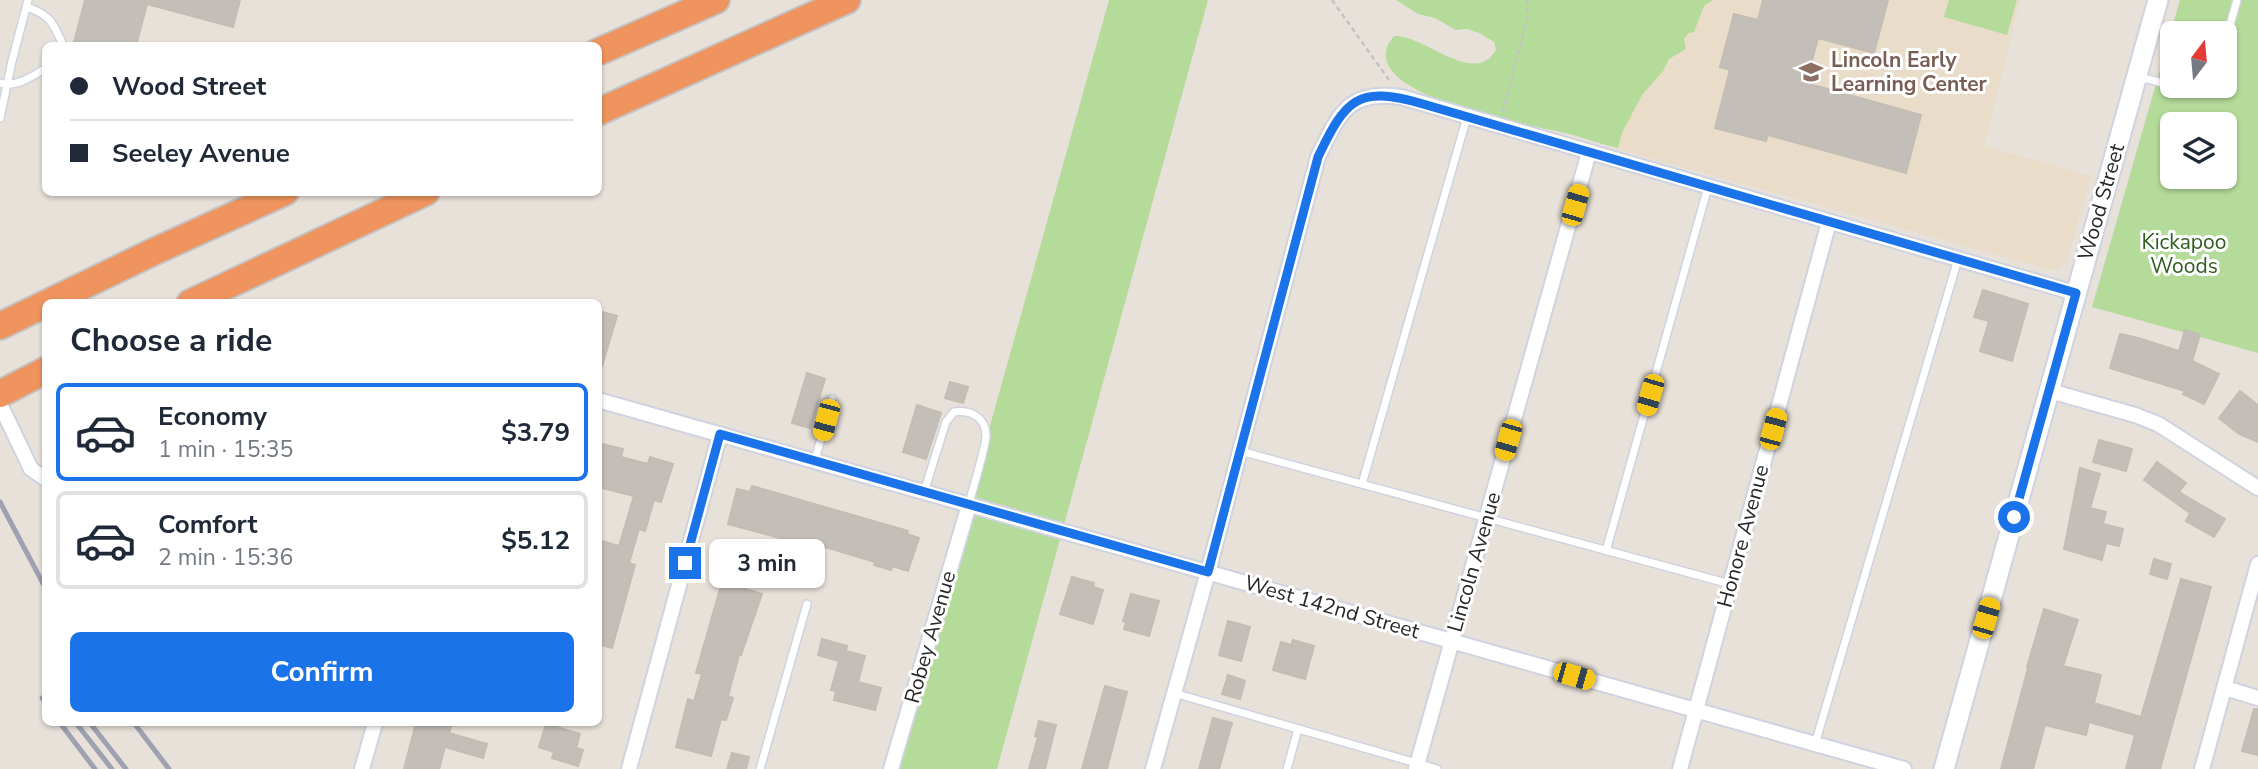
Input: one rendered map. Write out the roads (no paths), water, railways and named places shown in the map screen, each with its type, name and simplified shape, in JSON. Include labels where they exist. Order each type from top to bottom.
[{"type":"highway","points":[[602,50],[716,0]]},
{"type":"highway","points":[[602,110],[847,0]]},
{"type":"highway","points":[[55,299],[276,196]]},
{"type":"highway","points":[[199,299],[417,196]]},
{"type":"highway","points":[[0,326],[42,305]]},
{"type":"highway","points":[[0,394],[42,372]]},
{"type":"main road","name":"Wood Street","points":[[1944,769],[2136,76],[2153,1]]},
{"type":"street","points":[[1153,769],[1318,157],[1342,113],[1351,103],[1377,95],[1401,97],[2076,293]]},
{"type":"street","name":"Lincoln Avenue","points":[[1417,766],[1590,152]]},
{"type":"street","name":"Honore Avenue","points":[[1680,769],[1829,222]]},
{"type":"street","points":[[2050,391],[2158,424],[2258,488]]},
{"type":"street","name":"West 142nd Street","points":[[602,401],[1904,769]]},
{"type":"street","points":[[0,404],[31,469],[42,476]]},
{"type":"street","points":[[629,769],[720,434]]},
{"type":"street","name":"Robey Avenue","points":[[891,769],[969,505]]},
{"type":"street","points":[[2202,769],[2258,564]]},
{"type":"street","points":[[2225,688],[2258,698]]},
{"type":"street","points":[[362,769],[374,726]]},
{"type":"lane","points":[[2231,21],[2237,0]]},
{"type":"lane","points":[[0,118],[3,84],[27,3],[44,13],[62,42]]},
{"type":"lane","points":[[3,84],[42,70]]},
{"type":"lane","points":[[2136,76],[2160,83]]},
{"type":"lane","points":[[1362,484],[1467,117]]},
{"type":"lane","points":[[1606,551],[1708,187]]},
{"type":"lane","points":[[1815,744],[1958,260]]},
{"type":"lane","points":[[814,461],[832,399]]},
{"type":"lane","points":[[924,492],[946,422],[954,412],[967,410],[979,417],[986,433],[969,505]]},
{"type":"lane","points":[[1240,451],[1730,584]]},
{"type":"lane","points":[[760,769],[807,604]]},
{"type":"lane","points":[[1174,693],[1417,766],[1437,769]]},
{"type":"lane","points":[[1287,769],[1298,729]]},
{"type":"railway","points":[[0,502],[42,581]]},
{"type":"railway","points":[[62,726],[95,769]]},
{"type":"railway","points":[[78,726],[112,769]]},
{"type":"railway","points":[[92,726],[126,769]]},
{"type":"railway","points":[[136,726],[169,769]]},
{"type":"place","name":"Lincoln Early Learning Center","points":[[1811,72]]},
{"type":"park label","name":"Kickapoo Woods","points":[[2184,254]]}]
